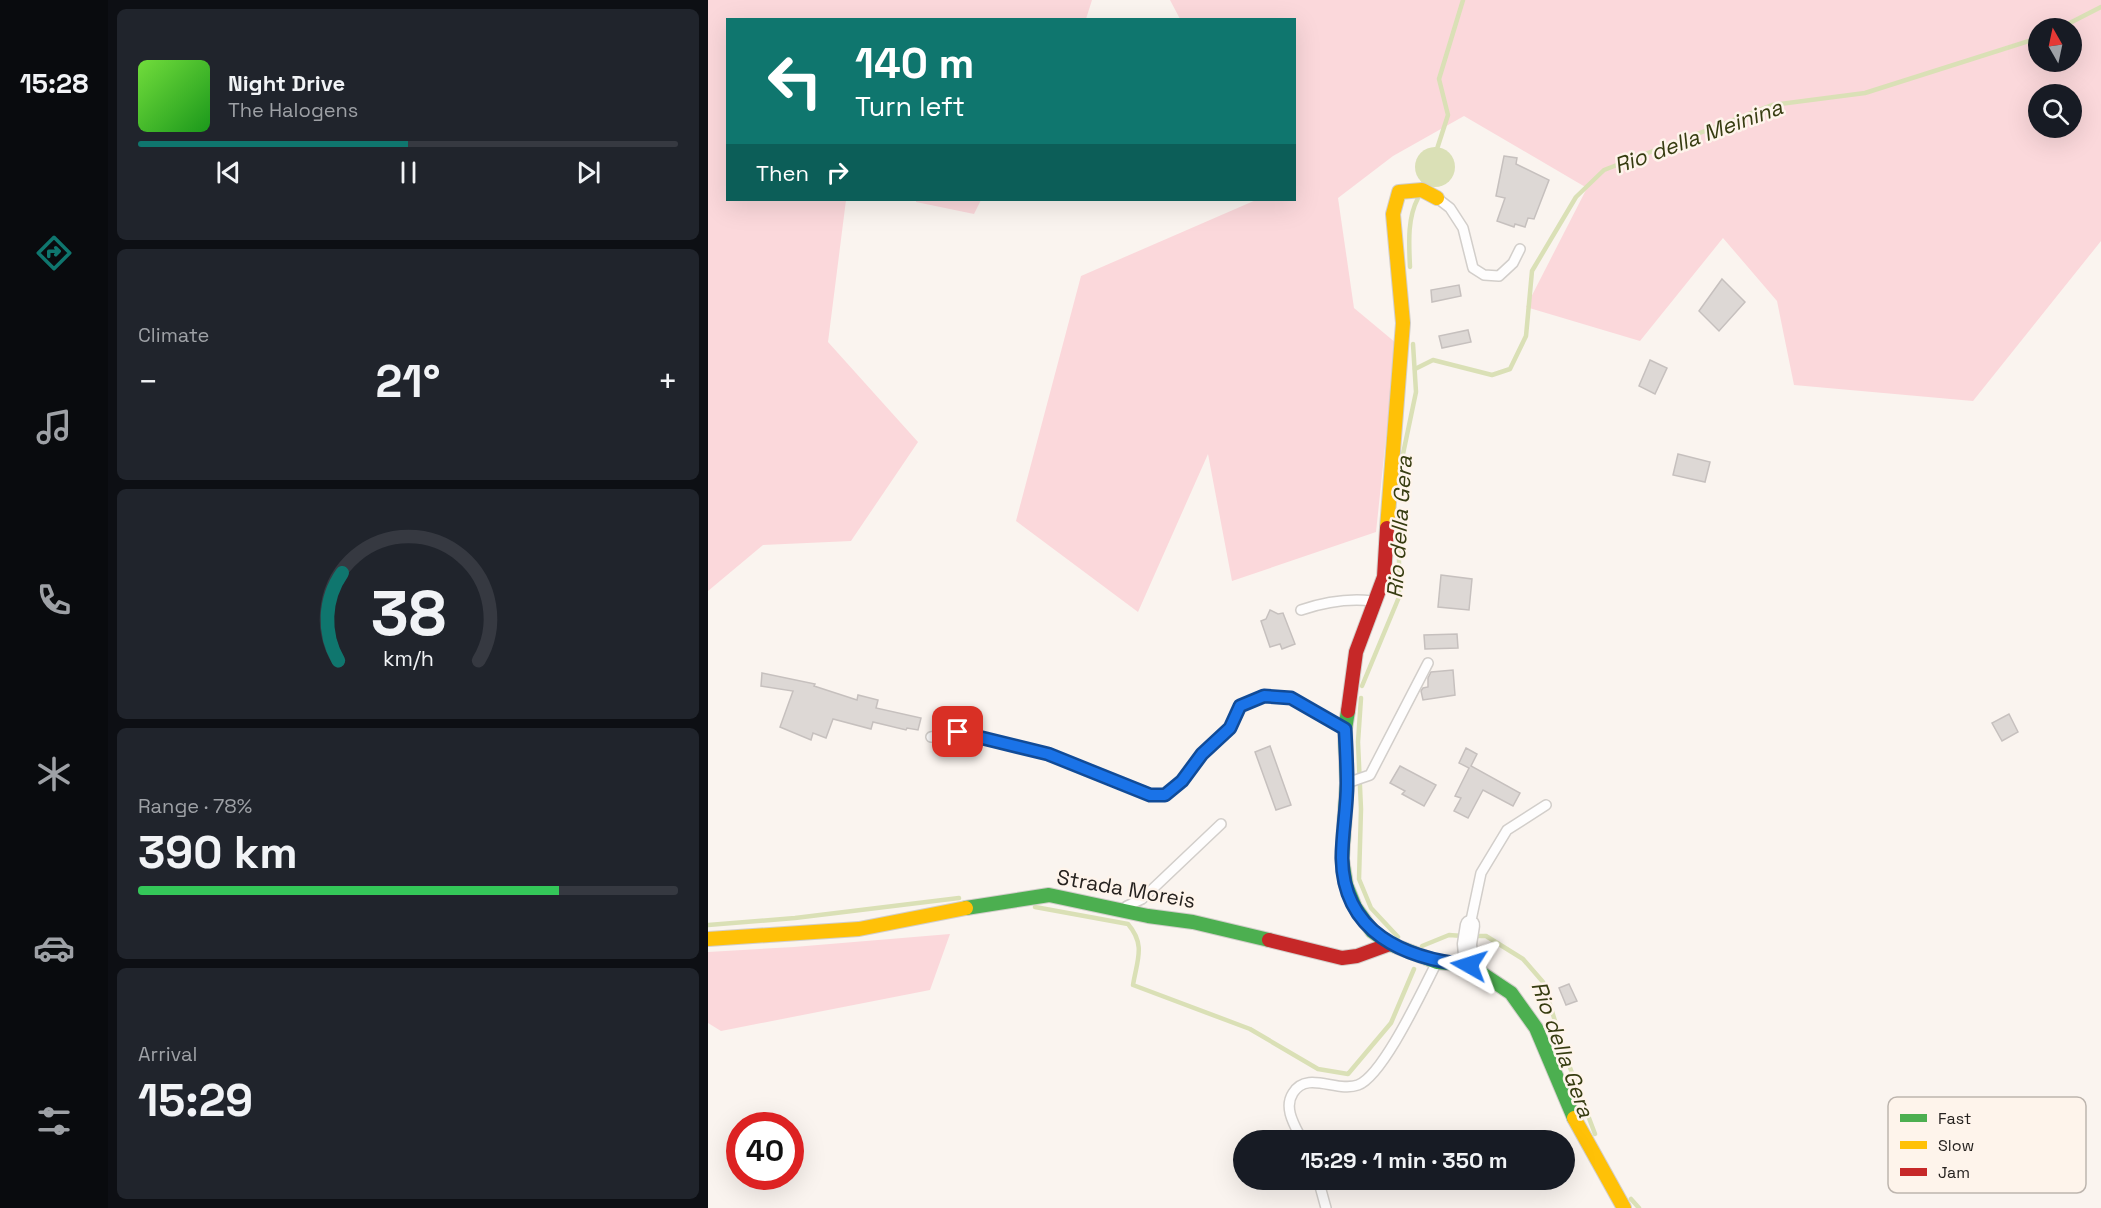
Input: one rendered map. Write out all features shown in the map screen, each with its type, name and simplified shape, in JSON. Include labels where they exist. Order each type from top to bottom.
[{"type":"street","points":[[1437,198],[1422,190],[1399,192],[1393,214],[1403,323],[1402,357],[1393,428],[1384,577],[1356,652],[1345,729],[1356,781],[1342,859],[1346,885],[1355,908],[1372,931],[1390,944],[1437,962],[1469,965],[1511,993],[1526,1010],[1536,1028],[1577,1125],[1624,1208]]},
{"type":"street","name":"Strada Moreis","points":[[708,939],[859,929],[1020,897],[1049,895],[1148,916],[1193,922],[1342,958],[1357,956],[1390,944]]},
{"type":"street","points":[[1469,965],[1467,944],[1470,925]]},
{"type":"lane","points":[[1437,198],[1450,208],[1463,228],[1473,268],[1484,275],[1499,276],[1513,263],[1520,249]]},
{"type":"lane","points":[[1301,610],[1321,603],[1352,598],[1376,601]]},
{"type":"lane","points":[[1356,781],[1370,775],[1428,663]]},
{"type":"lane","points":[[931,736],[958,732],[1048,754],[1150,795],[1165,795],[1182,781],[1202,754],[1230,728],[1240,706],[1264,696],[1291,698],[1345,729]]},
{"type":"lane","points":[[1470,925],[1480,873],[1507,830],[1546,805]]},
{"type":"lane","points":[[1119,909],[1142,899],[1221,824]]},
{"type":"lane","points":[[1297,1130],[1290,1114],[1289,1100],[1294,1091],[1302,1084],[1311,1082],[1341,1088],[1358,1085],[1374,1074],[1437,962]]},
{"type":"lane","points":[[1321,1190],[1326,1208]]},
{"type":"shaded area","points":[[708,0],[1092,0],[1086,18],[726,18],[726,201],[846,201],[828,342],[918,442],[851,541],[763,545],[708,591]]},
{"type":"shaded area","points":[[1170,0],[2101,0],[2101,241],[1973,401],[1794,385],[1777,301],[1723,238],[1640,341],[1526,307],[1587,188],[1464,116],[1393,156],[1338,198],[1354,308],[1396,343],[1376,532],[1232,581],[1208,454],[1138,612],[1016,521],[1081,276],[1254,201],[1296,201],[1296,18],[1179,18]]},
{"type":"shaded area","points":[[1435,147],[1449,153],[1455,167],[1449,181],[1435,187],[1421,181],[1415,167],[1421,153]]},
{"type":"shaded area","points":[[916,201],[980,201],[974,214]]},
{"type":"shaded area","points":[[950,934],[930,990],[721,1031],[708,1023],[708,952]]},
{"type":"building","points":[[1504,156],[1517,158],[1516,164],[1549,180],[1534,219],[1528,218],[1525,227],[1515,224],[1514,227],[1497,221],[1505,198],[1496,196]]},
{"type":"building","points":[[1722,279],[1745,302],[1719,331],[1699,311]]},
{"type":"building","points":[[1459,285],[1461,296],[1432,302],[1431,290]]},
{"type":"building","points":[[1468,330],[1471,342],[1442,348],[1439,336]]},
{"type":"building","points":[[1650,360],[1667,368],[1655,394],[1639,386]]},
{"type":"building","points":[[1678,454],[1710,462],[1705,482],[1673,475]]},
{"type":"building","points":[[1441,575],[1472,579],[1469,610],[1438,607]]},
{"type":"building","points":[[1270,610],[1278,614],[1283,613],[1295,644],[1282,649],[1280,644],[1270,647],[1261,621],[1266,619]]},
{"type":"building","points":[[1457,634],[1458,648],[1425,649],[1424,635]]},
{"type":"building","points":[[1453,670],[1455,695],[1423,700],[1421,691],[1428,687],[1431,672]]},
{"type":"building","points":[[762,673],[815,684],[814,686],[857,700],[858,695],[878,700],[876,708],[921,718],[918,730],[907,728],[906,730],[873,722],[871,729],[833,719],[826,738],[813,733],[811,740],[780,727],[793,691],[761,686]]},
{"type":"building","points":[[2009,714],[2018,732],[2002,741],[1992,723]]},
{"type":"building","points":[[1270,746],[1291,805],[1276,810],[1255,752]]},
{"type":"building","points":[[1466,748],[1477,754],[1471,766],[1520,793],[1513,806],[1483,790],[1468,818],[1454,811],[1461,798],[1455,796],[1469,768],[1459,763]]},
{"type":"building","points":[[1400,766],[1436,785],[1424,806],[1402,794],[1405,791],[1390,783]]},
{"type":"building","points":[[1569,984],[1577,1001],[1566,1005],[1559,988]]},
{"type":"waterway","points":[[1436,152],[1448,115],[1439,79],[1463,0]]},
{"type":"waterway","name":"Rio della Meinina","points":[[2080,18],[2101,7]]},
{"type":"waterway","name":"Rio della Meinina","points":[[1415,369],[1433,360],[1492,375],[1510,369],[1526,336],[1532,271],[1576,197],[1604,170],[1772,105],[1865,93],[2028,41]]},
{"type":"waterway","points":[[1410,267],[1410,223],[1418,198]]},
{"type":"waterway","name":"Rio della Gera","points":[[1403,454],[1416,392],[1413,344]]},
{"type":"waterway","name":"Rio della Gera","points":[[1362,686],[1399,597],[1399,525]]},
{"type":"waterway","name":"Rio della Gera","points":[[1361,698],[1358,742],[1361,809],[1359,879],[1371,908],[1398,937]]},
{"type":"waterway","points":[[708,925],[795,918],[959,898]]},
{"type":"waterway","points":[[1035,907],[1128,924],[1139,946],[1133,985],[1250,1029],[1318,1069],[1348,1074],[1391,1023],[1414,969]]},
{"type":"waterway","name":"Rio della Gera","points":[[1422,946],[1449,935],[1463,936]]},
{"type":"waterway","name":"Rio della Gera","points":[[1474,936],[1486,936],[1523,959],[1543,982],[1566,1057],[1595,1134]]},
{"type":"waterway","name":"Rio della Gera","points":[[1631,1199],[1639,1208]]},
{"type":"traffic: fast","points":[[1348,711],[1345,729],[1347,783],[1342,859],[1346,885],[1355,907],[1372,931],[1390,944],[1437,962],[1469,965],[1511,993],[1536,1028],[1574,1118]]},
{"type":"traffic: fast","points":[[966,908],[1049,895],[1148,916],[1193,922],[1269,940]]},
{"type":"traffic: slow","points":[[1387,528],[1403,323],[1393,214],[1399,192],[1422,190],[1437,198]]},
{"type":"traffic: slow","points":[[708,939],[859,929],[966,908]]},
{"type":"traffic: slow","points":[[1574,1118],[1624,1208]]},
{"type":"traffic: jam","points":[[1348,711],[1356,652],[1384,577],[1387,528]]},
{"type":"traffic: jam","points":[[1269,940],[1342,958],[1357,956],[1390,944]]},
{"type":"route","points":[[958,732],[1048,754],[1150,795],[1165,795],[1182,781],[1202,754],[1230,728],[1240,706],[1264,696],[1291,698],[1345,729],[1347,783],[1342,859],[1346,885],[1355,908],[1372,931],[1390,944],[1437,962],[1469,965]]}]
